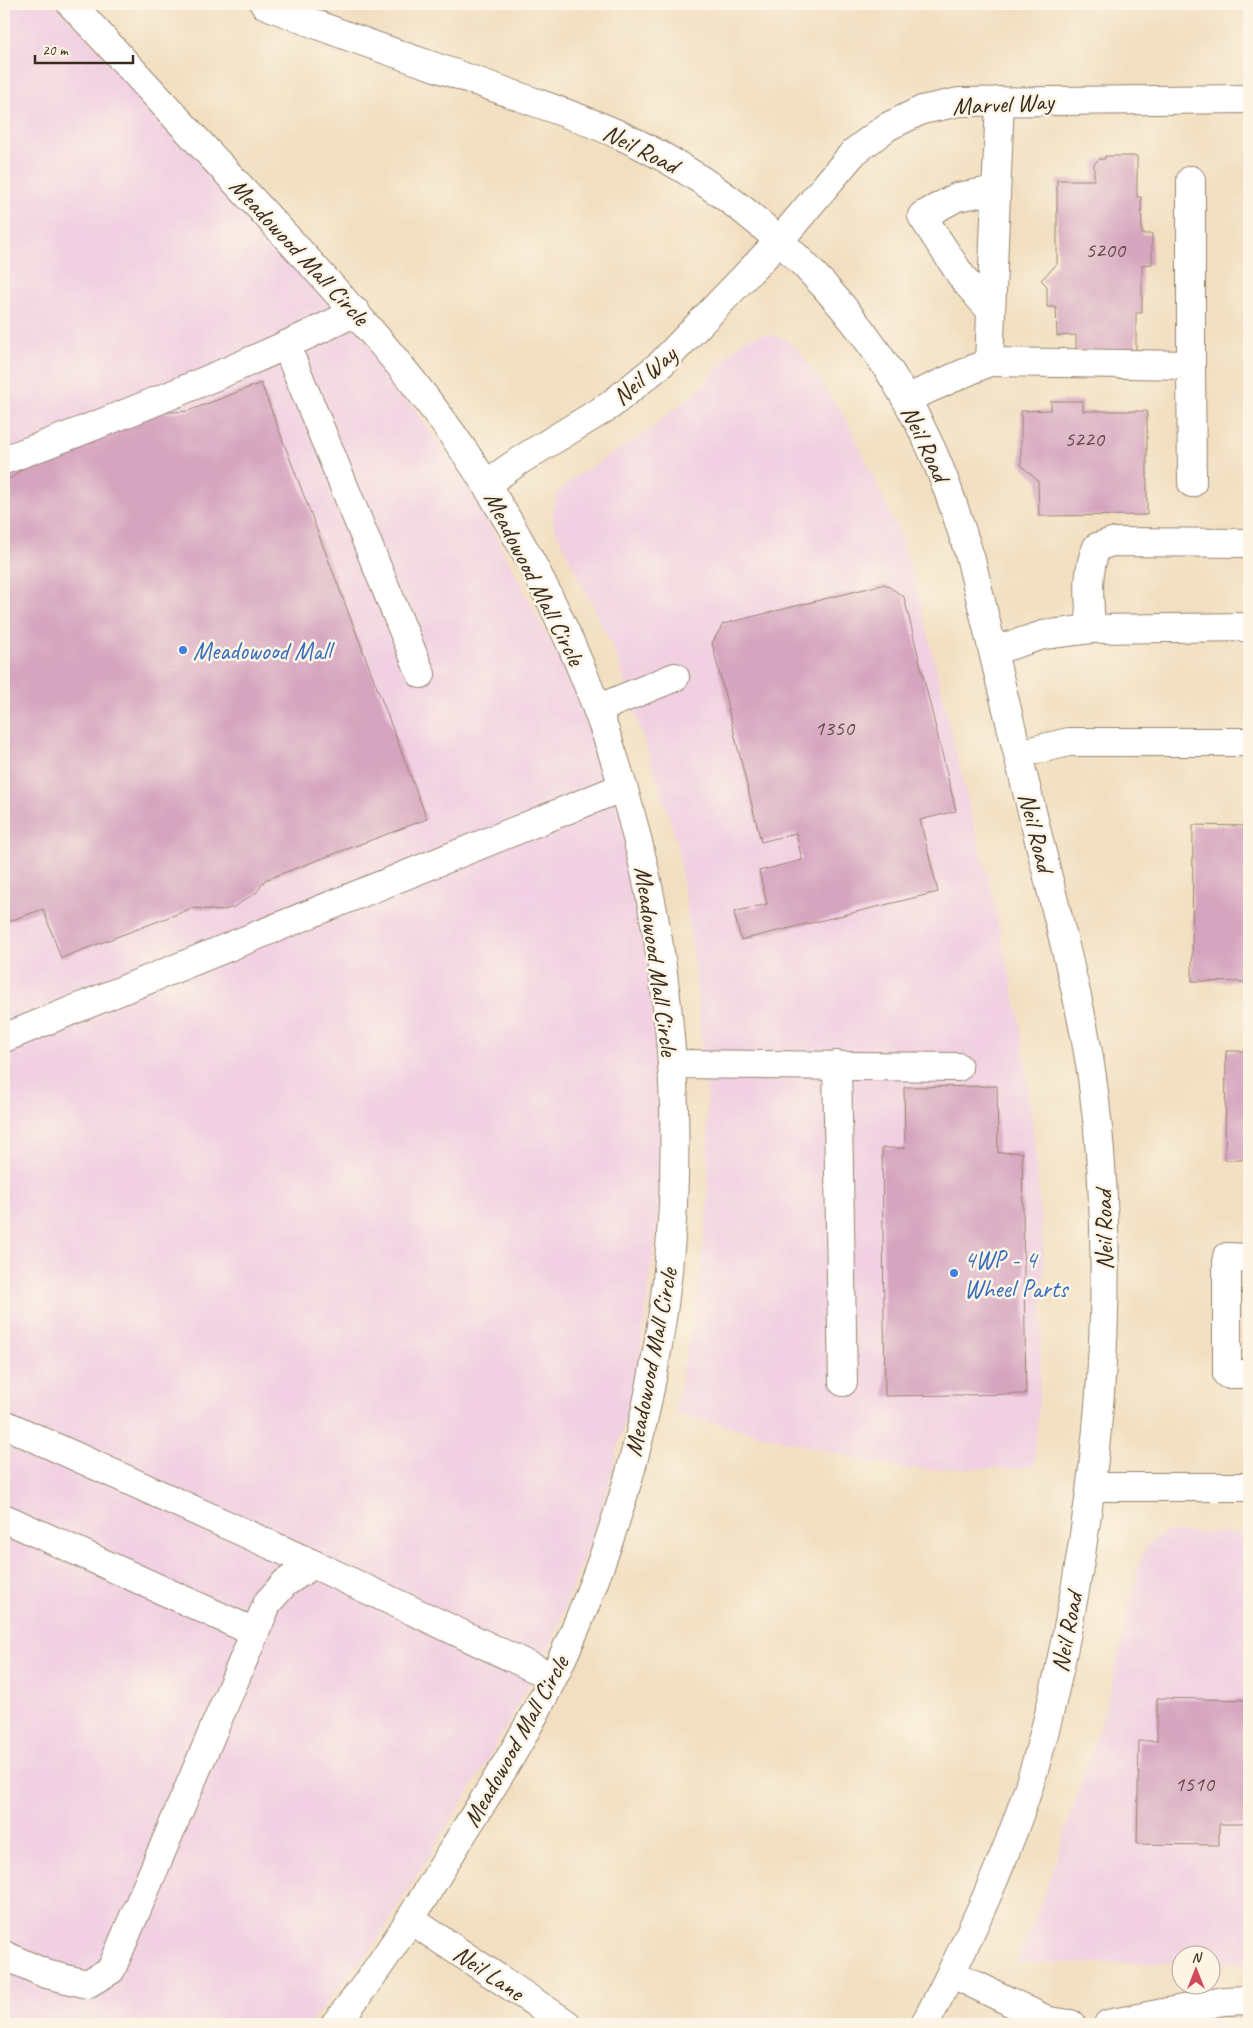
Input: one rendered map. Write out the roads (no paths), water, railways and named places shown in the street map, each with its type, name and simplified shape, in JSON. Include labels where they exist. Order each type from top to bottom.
[{"type":"street","name":"Meadowood Mall Circle","points":[[72,4],[378,337],[438,413],[486,484],[536,570],[579,661],[623,787],[641,850],[660,946],[672,1064],[674,1182],[670,1256],[657,1353],[637,1444],[608,1543],[571,1637],[524,1734],[411,1920],[366,1987],[335,2024]]},
{"type":"street","name":"Neil Road","points":[[264,4],[570,115],[622,136],[696,176],[725,195],[780,240],[812,272],[872,346],[906,399],[931,448],[954,505],[971,560],[1076,994],[1091,1074],[1100,1153],[1104,1229],[1104,1309],[1092,1486],[1068,1633],[1048,1719],[1030,1781],[1002,1857],[951,1973],[924,2024]]},
{"type":"street","name":"Marvel Way","points":[[780,240],[844,163],[887,127],[922,110],[959,102],[1249,99]]},
{"type":"street","points":[[989,362],[1000,101]]},
{"type":"street","points":[[1191,180],[1192,483]]},
{"type":"street","points":[[991,311],[964,280],[922,216],[957,197],[996,190]]},
{"type":"street","name":"Neil Way","points":[[486,484],[522,459],[609,406],[661,364],[780,240]]},
{"type":"street","points":[[4,460],[120,416],[286,345],[356,312]]},
{"type":"street","points":[[286,345],[421,674]]},
{"type":"street","points":[[906,399],[989,362],[1191,365]]},
{"type":"street","points":[[1091,629],[1090,563],[1097,547],[1112,542],[1249,543]]},
{"type":"street","points":[[993,652],[1043,635],[1091,629],[1249,627]]},
{"type":"street","points":[[596,709],[675,677]]},
{"type":"street","points":[[1018,754],[1069,742],[1249,742]]},
{"type":"street","points":[[4,1038],[623,787]]},
{"type":"street","points":[[672,1064],[958,1067]]},
{"type":"street","points":[[837,1065],[843,1382]]},
{"type":"street","points":[[1249,1258],[1227,1258],[1227,1374],[1249,1374]]},
{"type":"street","points":[[4,1424],[313,1564],[553,1677]]},
{"type":"street","points":[[1092,1486],[1249,1487]]},
{"type":"street","points":[[4,1518],[254,1632]]},
{"type":"street","points":[[4,1954],[46,1974],[87,1984],[110,1970],[268,1602],[285,1583],[313,1564]]},
{"type":"street","name":"Neil Lane","points":[[411,1920],[567,2024]]},
{"type":"street","points":[[951,1973],[1050,2021],[1071,2024]]},
{"type":"street","points":[[1108,2024],[1223,2001],[1249,2000]]},
{"type":"place","name":"Meadowood Mall","points":[[183,650]]},
{"type":"place","name":"4WP - 4 Wheel Parts","points":[[954,1273]]}]
